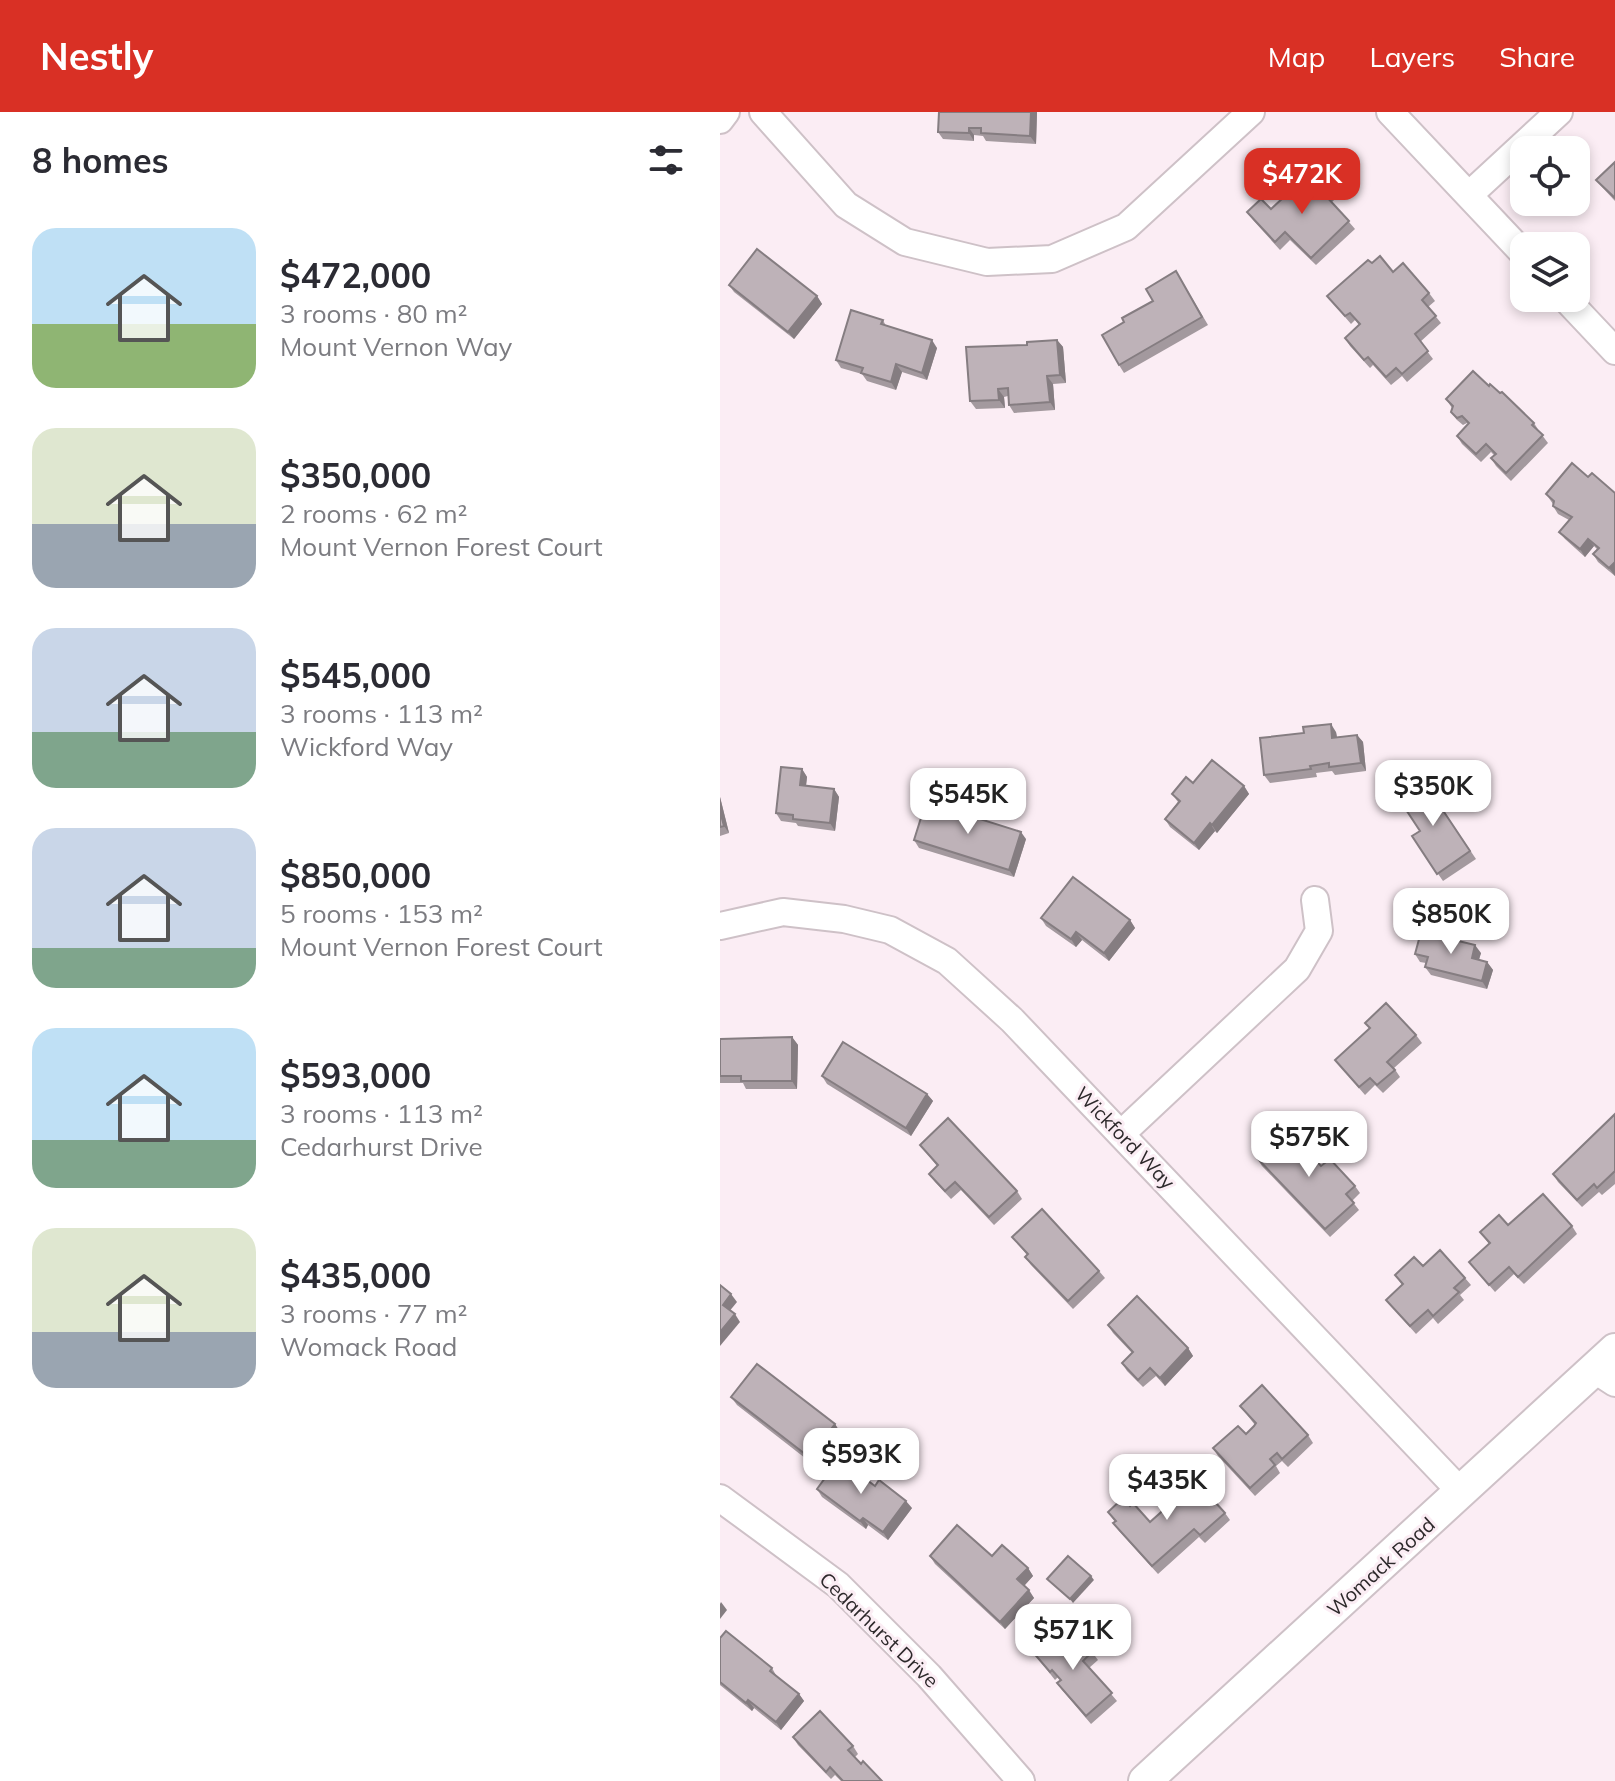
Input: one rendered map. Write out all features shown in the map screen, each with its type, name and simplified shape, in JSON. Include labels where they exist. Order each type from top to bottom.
[{"type":"street","points":[[720,120],[726,112]]},
{"type":"street","points":[[763,112],[846,205],[905,242],[987,262],[1052,259],[1126,227],[1251,112]]},
{"type":"street","points":[[1390,112],[1510,239]]},
{"type":"street","points":[[1469,195],[1559,112]]},
{"type":"street","points":[[1578,312],[1615,351]]},
{"type":"street","points":[[1121,1134],[1297,969],[1319,931],[1315,900]]},
{"type":"street","name":"Wickford Way","points":[[720,926],[783,912],[844,919],[890,930],[947,961],[1012,1020],[1462,1493]]},
{"type":"street","name":"Womack Road","points":[[1145,1781],[1462,1493],[1608,1368]]},
{"type":"street","name":"Cedarhurst Drive","points":[[720,1498],[838,1585],[929,1676],[1021,1781]]},
{"type":"building","points":[[939,112],[1031,112],[1030,136],[981,133],[981,128],[969,128],[969,133],[938,132]]},
{"type":"building","points":[[1615,162],[1615,198],[1596,180]]},
{"type":"building","points":[[1313,170],[1331,190],[1325,195],[1349,221],[1311,258],[1285,232],[1275,242],[1247,212],[1261,199],[1271,209]]},
{"type":"building","points":[[757,249],[817,296],[788,332],[729,285]]},
{"type":"building","points":[[1380,256],[1393,272],[1403,263],[1429,293],[1422,300],[1436,316],[1415,334],[1428,351],[1402,374],[1396,368],[1386,377],[1368,357],[1364,360],[1345,338],[1360,324],[1350,313],[1345,316],[1327,296],[1368,260],[1372,263]]},
{"type":"building","points":[[1176,271],[1202,317],[1119,365],[1102,335],[1124,322],[1122,318],[1153,301],[1146,289]]},
{"type":"building","points":[[851,310],[883,320],[881,324],[932,340],[922,373],[896,364],[891,382],[861,373],[863,368],[836,360]]},
{"type":"building","points":[[1057,340],[1060,375],[1047,376],[1050,402],[1009,405],[1008,388],[998,389],[999,400],[970,401],[966,347],[1027,345],[1027,342]]},
{"type":"building","points":[[1473,371],[1489,386],[1502,392],[1543,435],[1506,473],[1491,458],[1496,454],[1486,444],[1476,454],[1457,436],[1469,423],[1451,412],[1453,406],[1446,399]]},
{"type":"building","points":[[1572,463],[1588,477],[1592,473],[1615,493],[1615,562],[1609,568],[1593,554],[1599,548],[1588,539],[1580,549],[1559,532],[1572,517],[1553,506],[1554,501],[1546,494]]},
{"type":"building","points":[[1331,724],[1332,738],[1357,735],[1361,763],[1329,767],[1329,763],[1310,766],[1311,769],[1264,775],[1260,738],[1304,733],[1303,727]]},
{"type":"building","points":[[1212,760],[1244,786],[1194,843],[1165,819],[1180,801],[1172,794],[1186,777],[1193,783]]},
{"type":"building","points":[[781,767],[802,769],[800,785],[834,789],[830,823],[793,819],[793,815],[776,813]]},
{"type":"building","points":[[1422,779],[1470,851],[1437,874],[1412,836],[1420,831],[1397,796]]},
{"type":"building","points":[[926,802],[1021,832],[1009,870],[914,840]]},
{"type":"building","points":[[1073,877],[1130,920],[1104,953],[1076,932],[1071,939],[1041,918]]},
{"type":"building","points":[[1421,932],[1475,945],[1472,958],[1487,962],[1482,981],[1425,967],[1428,957],[1415,954]]},
{"type":"building","points":[[1386,1003],[1416,1035],[1387,1062],[1395,1070],[1377,1085],[1370,1078],[1359,1087],[1335,1060],[1370,1028],[1365,1023]]},
{"type":"building","points":[[792,1037],[792,1081],[741,1081],[741,1076],[720,1076],[720,1039]]},
{"type":"building","points":[[843,1042],[927,1094],[906,1128],[822,1076]]},
{"type":"building","points":[[1615,1114],[1615,1171],[1597,1188],[1594,1184],[1577,1200],[1553,1174]]},
{"type":"building","points":[[948,1118],[1017,1191],[989,1217],[955,1182],[945,1191],[929,1174],[938,1165],[920,1145]]},
{"type":"building","points":[[1287,1130],[1321,1166],[1330,1159],[1355,1186],[1346,1194],[1354,1203],[1325,1229],[1257,1158]]},
{"type":"building","points":[[1543,1194],[1572,1226],[1518,1277],[1509,1267],[1489,1285],[1469,1262],[1490,1243],[1480,1232],[1499,1215],[1508,1225]]},
{"type":"building","points":[[1042,1209],[1099,1271],[1068,1301],[1025,1257],[1028,1254],[1012,1237]]},
{"type":"building","points":[[1440,1250],[1465,1278],[1454,1288],[1459,1292],[1433,1316],[1428,1310],[1410,1326],[1386,1300],[1403,1284],[1395,1275],[1414,1257],[1423,1266]]},
{"type":"building","points":[[720,1285],[731,1294],[723,1305],[735,1314],[720,1332]]},
{"type":"building","points":[[1137,1296],[1188,1348],[1160,1378],[1150,1368],[1138,1380],[1122,1363],[1133,1352],[1108,1325]]},
{"type":"building","points":[[757,1364],[835,1424],[809,1457],[731,1397]]},
{"type":"building","points":[[1262,1385],[1308,1435],[1282,1459],[1277,1453],[1270,1459],[1275,1465],[1250,1488],[1213,1448],[1238,1426],[1246,1434],[1254,1426],[1256,1423],[1240,1406]]},
{"type":"building","points":[[839,1459],[875,1486],[879,1480],[906,1501],[883,1532],[863,1518],[860,1521],[817,1489]]},
{"type":"building","points":[[1196,1481],[1225,1513],[1200,1535],[1194,1529],[1152,1566],[1113,1523],[1116,1521],[1108,1512],[1123,1498],[1130,1506],[1133,1503],[1150,1522]]},
{"type":"building","points":[[957,1525],[992,1556],[1002,1545],[1028,1568],[1017,1579],[1029,1590],[1000,1622],[930,1556]]},
{"type":"building","points":[[1068,1556],[1091,1576],[1070,1599],[1047,1579]]},
{"type":"building","points":[[726,1631],[799,1694],[776,1722],[720,1682],[720,1638]]},
{"type":"building","points":[[1053,1632],[1065,1646],[1078,1636],[1092,1652],[1083,1661],[1112,1693],[1086,1716],[1057,1683],[1061,1680],[1032,1651]]},
{"type":"building","points":[[820,1711],[853,1746],[848,1750],[882,1781],[843,1781],[830,1767],[826,1772],[793,1737]]}]
